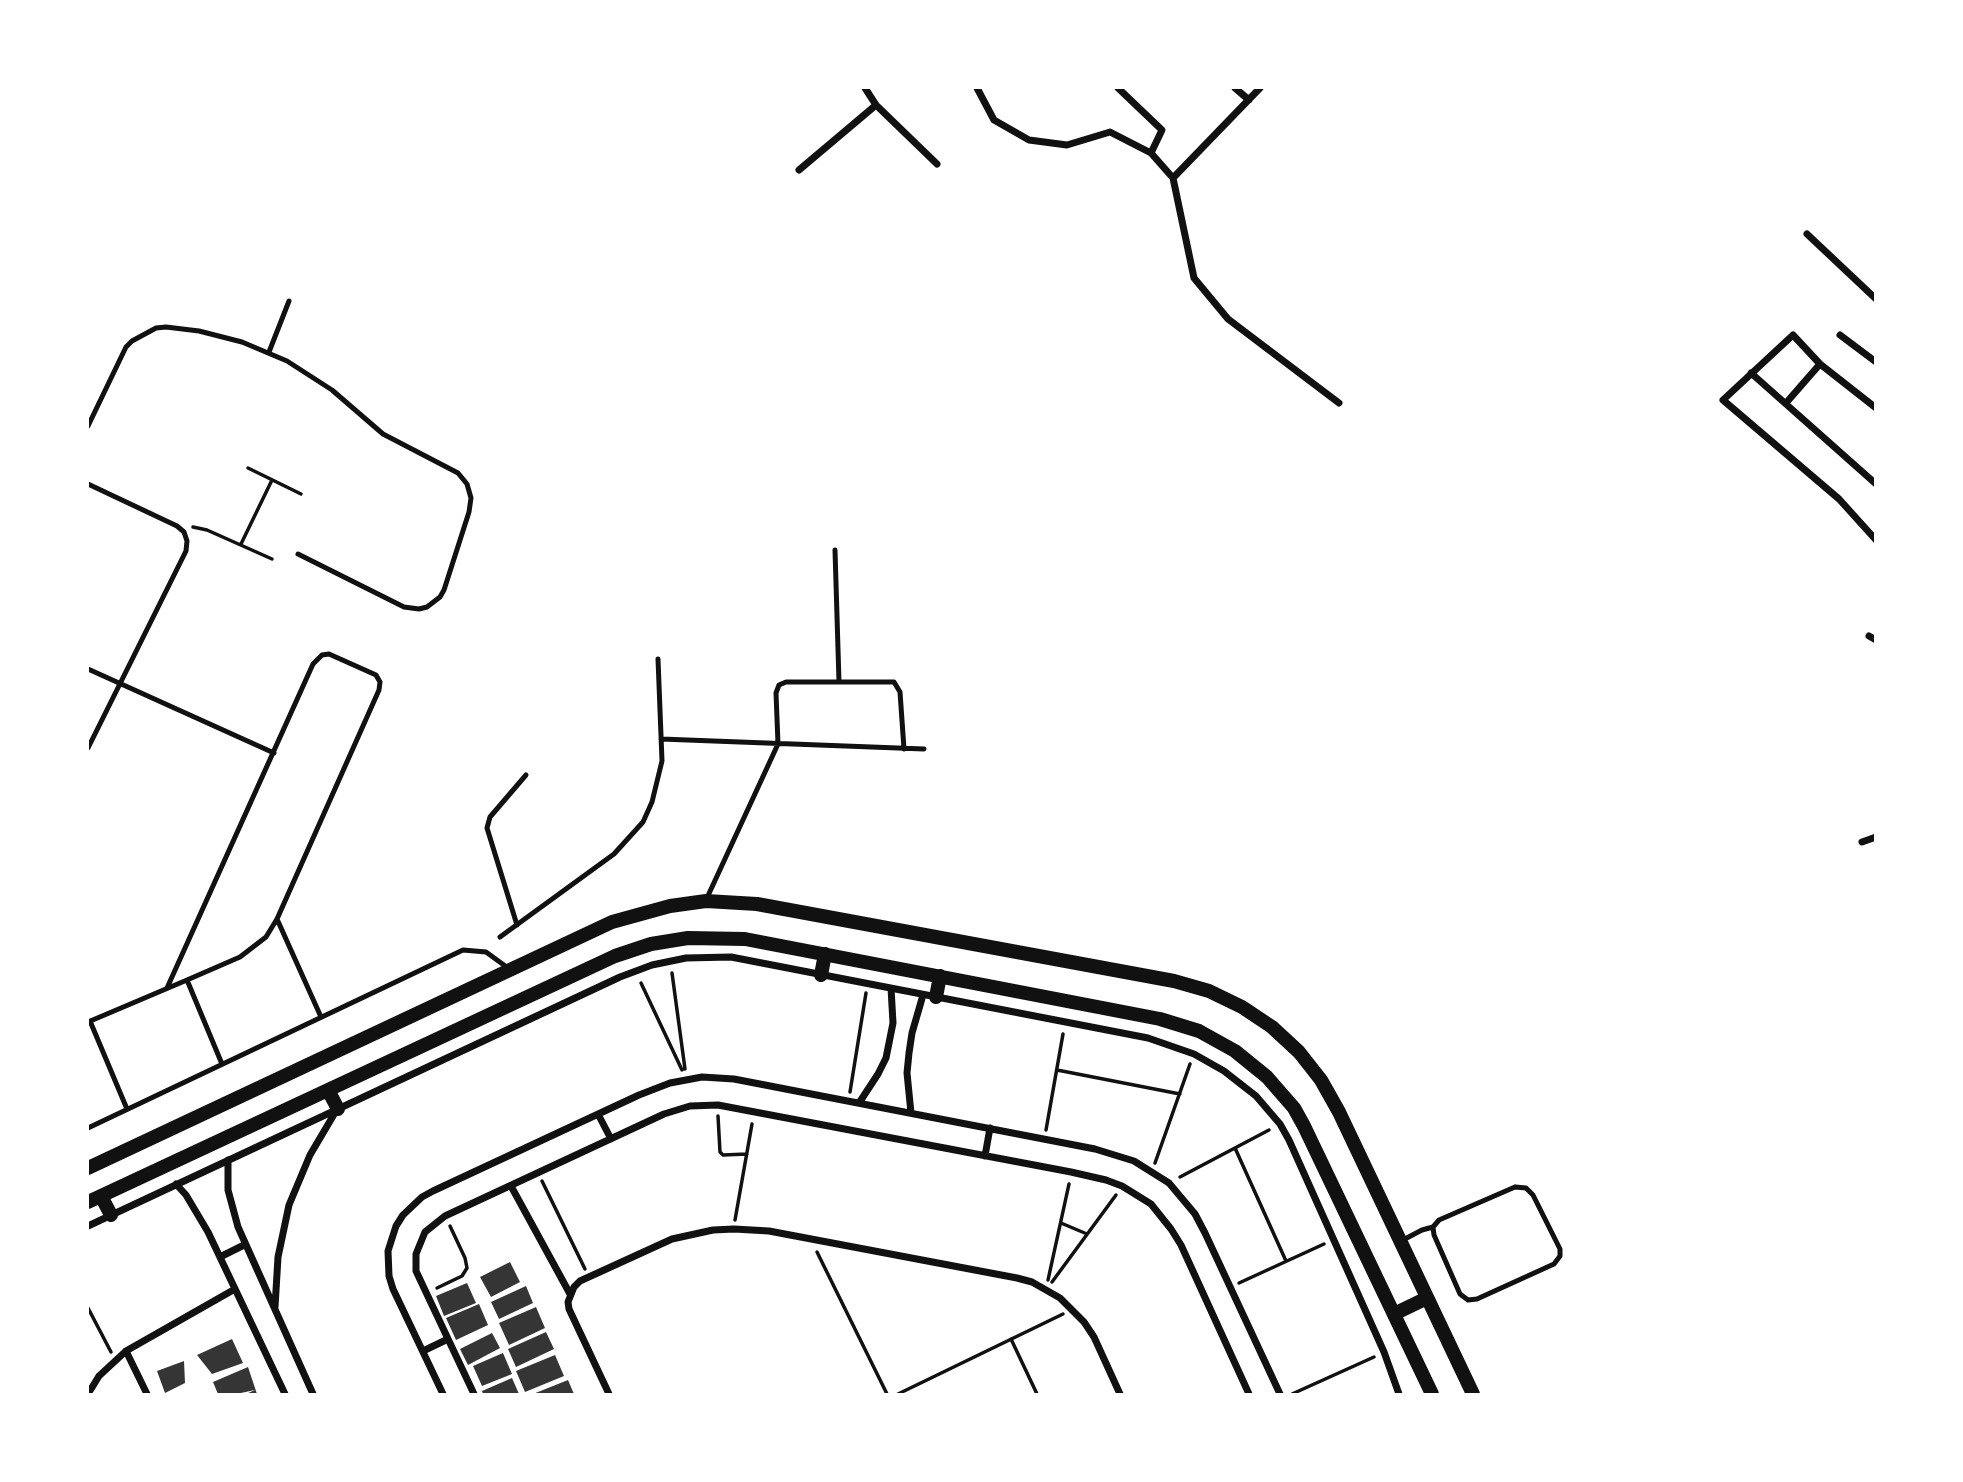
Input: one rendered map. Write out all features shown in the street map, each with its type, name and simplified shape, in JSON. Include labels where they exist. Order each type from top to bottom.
[{"type":"main road","points":[[88,1168],[612,922],[650,910],[706,901],[757,904],[1174,981],[1209,991],[1242,1007],[1272,1027],[1290,1043],[1321,1080],[1339,1112],[1473,1395]]},
{"type":"main road","points":[[88,1202],[615,956],[651,944],[688,938],[726,937],[764,942],[1180,1025],[1218,1040],[1244,1057],[1281,1092],[1304,1126],[1432,1395]]},
{"type":"main road","points":[[821,975],[825,954]]},
{"type":"main road","points":[[930,996],[940,976]]},
{"type":"main road","points":[[328,1090],[338,1109]]},
{"type":"main road","points":[[101,1196],[111,1215]]},
{"type":"main road","points":[[1394,1314],[1427,1298]]},
{"type":"street","points":[[865,88],[876,105],[937,164]]},
{"type":"street","points":[[977,88],[994,120],[1030,140],[1067,145],[1110,132],[1151,153],[1173,178],[1194,278],[1228,319],[1339,404]]},
{"type":"street","points":[[1118,88],[1162,130],[1151,153]]},
{"type":"street","points":[[1235,88],[1249,100]]},
{"type":"street","points":[[1173,178],[1260,88]]},
{"type":"street","points":[[799,170],[876,105]]},
{"type":"street","points":[[1807,234],[1875,299]]},
{"type":"street","points":[[1875,408],[1820,364],[1793,335],[1723,400],[1839,499],[1875,540]]},
{"type":"street","points":[[1840,335],[1875,362]]},
{"type":"street","points":[[1786,402],[1820,364]]},
{"type":"street","points":[[1751,373],[1875,484]]},
{"type":"street","points":[[1862,842],[1875,837]]},
{"type":"street","points":[[88,1226],[635,971],[670,961],[708,956],[731,957],[1148,1038],[1194,1054],[1241,1083],[1280,1124],[1289,1140],[1384,1352],[1399,1395]]},
{"type":"street","points":[[859,1103],[886,1058],[893,1023],[891,988]]},
{"type":"street","points":[[911,1113],[908,1093],[909,1053],[914,1023],[930,996]]},
{"type":"street","points":[[443,1395],[389,1276],[388,1251],[396,1226],[403,1215],[422,1197],[433,1191],[654,1088],[686,1079],[734,1079],[1044,1139],[1115,1154],[1152,1171],[1169,1183],[1195,1214],[1280,1395]]},
{"type":"street","points":[[474,1395],[416,1271],[418,1246],[431,1225],[445,1216],[677,1109],[718,1105],[1072,1172],[1122,1186],[1151,1204],[1181,1245],[1249,1395]]},
{"type":"street","points":[[275,1311],[278,1257],[289,1205],[310,1155],[338,1109]]},
{"type":"street","points":[[598,1114],[611,1139]]},
{"type":"street","points":[[985,1156],[990,1129]]},
{"type":"street","points":[[228,1160],[228,1190],[244,1245],[313,1395]]},
{"type":"street","points":[[176,1184],[192,1204],[220,1256],[285,1395]]},
{"type":"street","points":[[511,1186],[570,1294],[569,1310],[609,1395]]},
{"type":"street","points":[[570,1294],[580,1281],[672,1239],[734,1228],[769,1231],[1017,1278],[1046,1289],[1073,1309],[1094,1337],[1120,1395]]},
{"type":"street","points":[[220,1256],[244,1245]]},
{"type":"street","points":[[88,1394],[99,1376],[126,1351],[236,1289]]},
{"type":"street","points":[[423,1351],[447,1339]]},
{"type":"street","points":[[126,1351],[147,1395]]},
{"type":"lane","points":[[269,352],[289,301]]},
{"type":"lane","points":[[88,426],[126,347],[145,332],[166,327],[199,331],[269,352],[321,382],[383,434],[458,473],[467,484],[471,498],[469,512],[440,597],[427,607],[404,607],[299,554]]},
{"type":"lane","points":[[88,484],[181,529],[187,537],[186,551],[88,748]]},
{"type":"lane","points":[[835,550],[839,682]]},
{"type":"lane","points":[[127,1109],[89,1021],[187,980],[250,952],[266,937],[277,919],[379,690],[379,678],[373,673],[335,656],[322,655],[317,659],[167,988]]},
{"type":"lane","points":[[500,937],[614,854],[643,822],[652,803],[662,761],[658,659]]},
{"type":"lane","points":[[88,669],[274,753]]},
{"type":"lane","points":[[706,901],[778,744],[776,693],[779,685],[786,682],[887,681],[897,685],[900,692],[904,749]]},
{"type":"lane","points":[[661,739],[924,749]]},
{"type":"lane","points":[[517,925],[487,828],[490,817],[526,775]]},
{"type":"lane","points":[[277,919],[321,1017]]},
{"type":"lane","points":[[88,1128],[463,950],[486,952],[511,970]]},
{"type":"lane","points":[[187,980],[222,1064]]},
{"type":"lane","points":[[1401,1241],[1433,1227],[1439,1220],[1515,1187],[1523,1187],[1532,1195],[1560,1249],[1560,1256],[1554,1264],[1477,1299],[1468,1300],[1460,1294],[1433,1227]]},
{"type":"path","points":[[248,468],[301,494]]},
{"type":"path","points":[[241,545],[272,480]]},
{"type":"path","points":[[181,529],[194,527],[207,530],[272,559]]},
{"type":"path","points":[[670,961],[686,1079]]},
{"type":"path","points":[[635,971],[686,1079]]},
{"type":"path","points":[[848,1101],[868,984]]},
{"type":"path","points":[[1044,1139],[1066,1022]]},
{"type":"path","points":[[1152,1171],[1194,1054]]},
{"type":"path","points":[[1057,1070],[1180,1094]]},
{"type":"path","points":[[718,1105],[720,1152],[723,1155],[747,1154]]},
{"type":"path","points":[[734,1228],[755,1111]]},
{"type":"path","points":[[1169,1183],[1280,1124]]},
{"type":"path","points":[[1235,1148],[1286,1261]]},
{"type":"path","points":[[1046,1289],[1072,1172]]},
{"type":"path","points":[[538,1173],[589,1277]]},
{"type":"path","points":[[1046,1289],[1122,1186]]},
{"type":"path","points":[[426,1293],[462,1276],[467,1268],[445,1216]]},
{"type":"path","points":[[1060,1223],[1087,1234]]},
{"type":"path","points":[[811,1239],[887,1395]]},
{"type":"path","points":[[1230,1286],[1333,1239]]},
{"type":"path","points":[[88,1308],[116,1360]]},
{"type":"path","points":[[898,1395],[1073,1309]]},
{"type":"path","points":[[1011,1339],[1037,1395]]},
{"type":"path","points":[[1290,1395],[1384,1352]]},
{"type":"building","points":[[510,1262],[520,1282],[491,1297],[480,1277]]},
{"type":"building","points":[[467,1283],[476,1303],[444,1316],[436,1296]]},
{"type":"building","points":[[526,1286],[533,1303],[499,1319],[491,1302]]},
{"type":"building","points":[[479,1304],[488,1325],[456,1340],[446,1318]]},
{"type":"building","points":[[536,1307],[545,1328],[509,1345],[499,1323]]},
{"type":"building","points":[[546,1332],[554,1349],[516,1367],[508,1349]]},
{"type":"building","points":[[492,1333],[500,1348],[468,1365],[460,1349]]},
{"type":"building","points":[[232,1339],[243,1363],[212,1374],[197,1355]]},
{"type":"building","points":[[503,1353],[512,1374],[482,1386],[473,1366]]},
{"type":"building","points":[[555,1355],[564,1376],[525,1392],[516,1371]]},
{"type":"building","points":[[184,1361],[185,1383],[165,1393],[157,1371]]},
{"type":"building","points":[[248,1367],[257,1394],[246,1394],[255,1390],[218,1394],[213,1382]]},
{"type":"building","points":[[512,1378],[519,1394],[483,1394],[482,1391]]},
{"type":"building","points":[[568,1380],[574,1394],[533,1394]]}]
